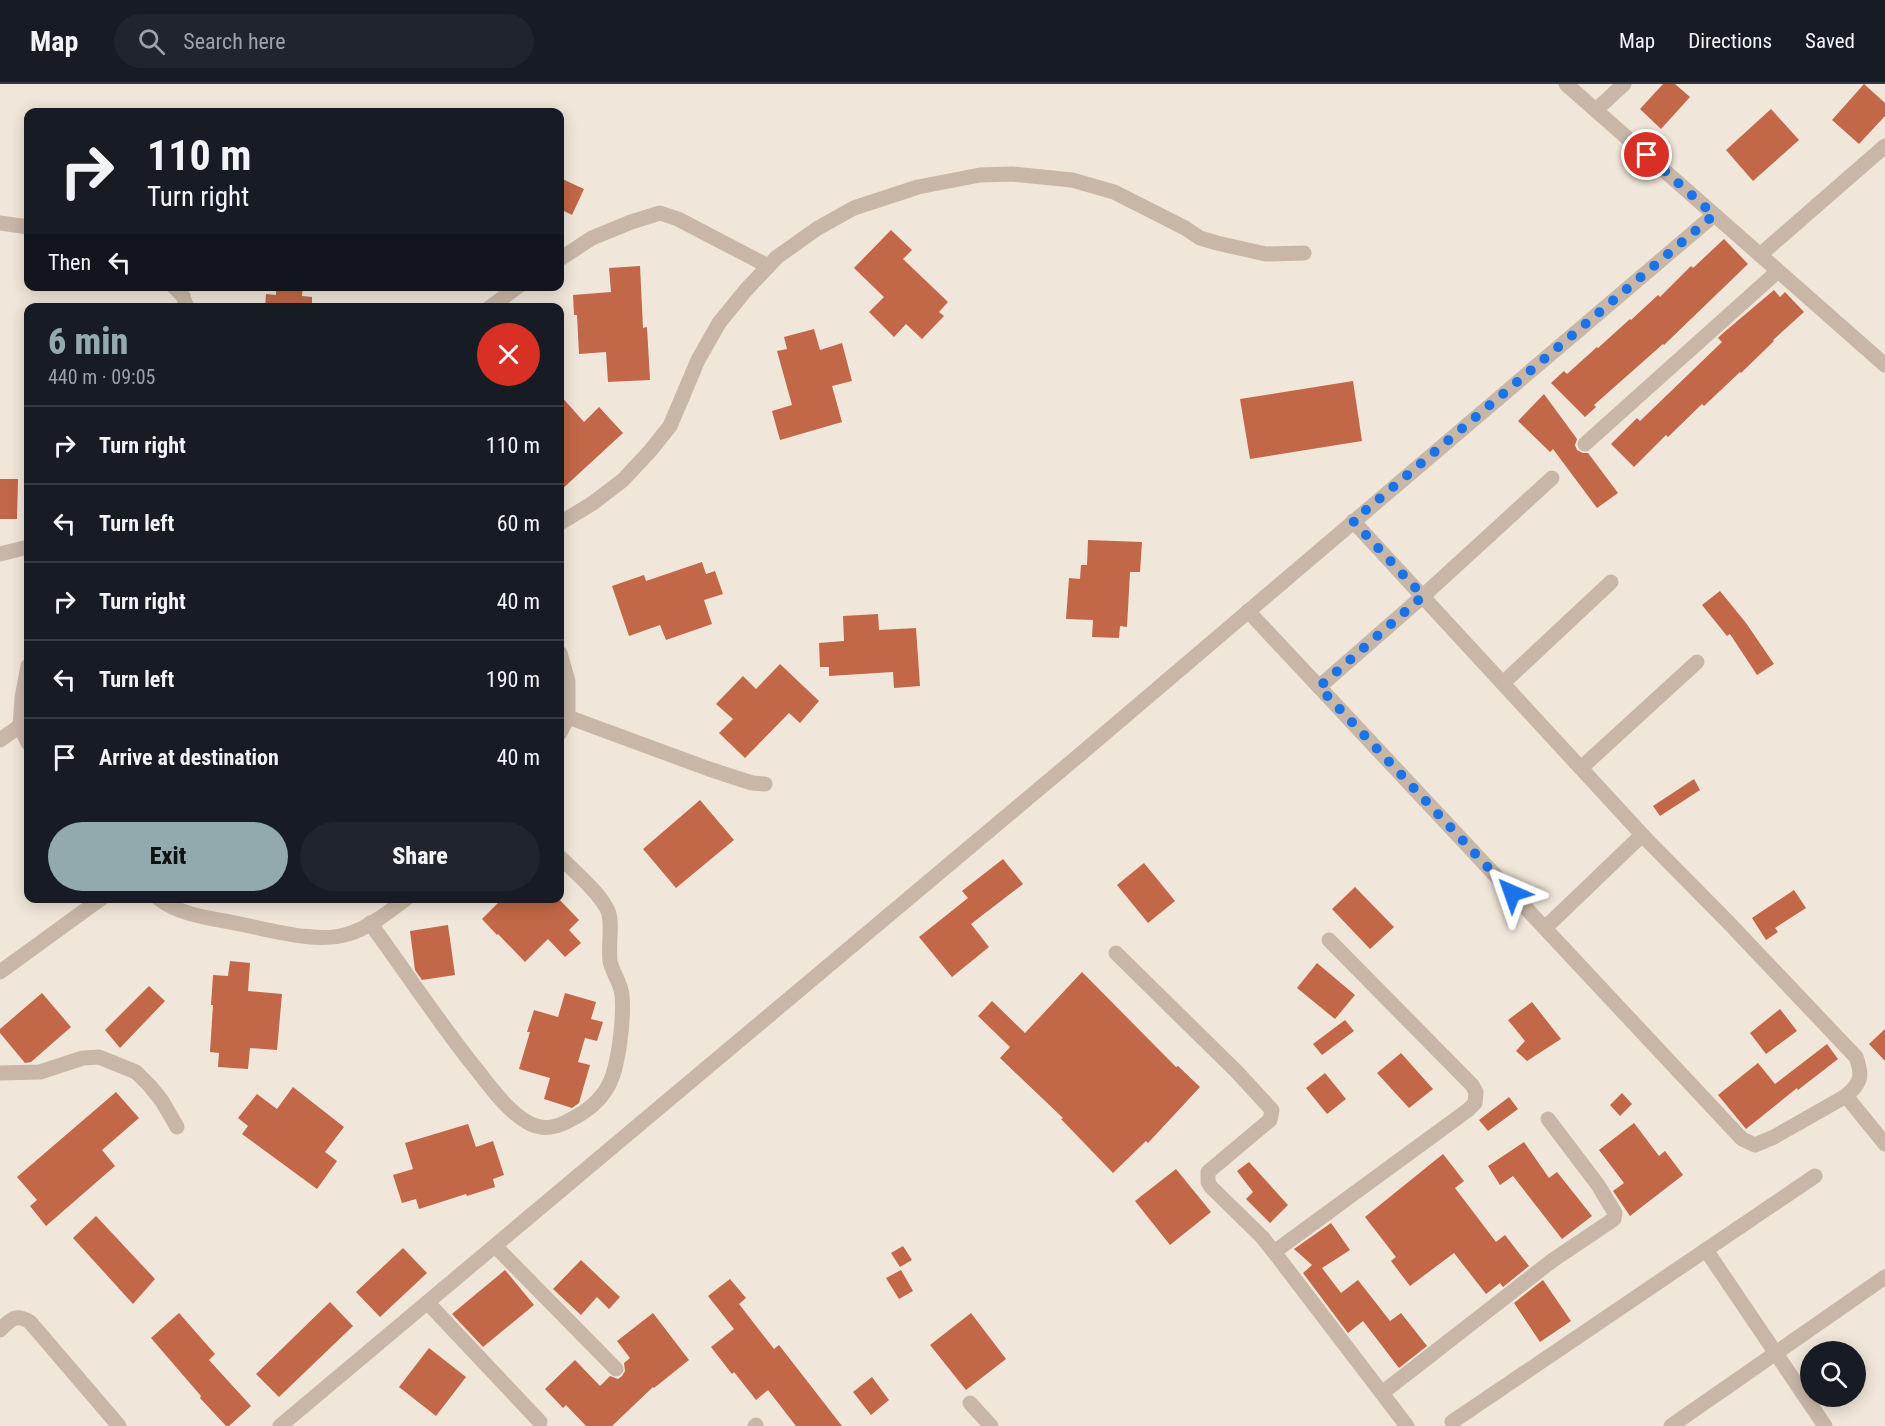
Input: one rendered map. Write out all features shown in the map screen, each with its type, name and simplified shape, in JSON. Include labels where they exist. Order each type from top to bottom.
[{"type":"street","points":[[1566,84],[1885,365]]},
{"type":"street","points":[[1596,110],[1624,84]]},
{"type":"street","points":[[1760,255],[1885,146]]},
{"type":"street","points":[[564,521],[593,503],[623,480],[650,451],[670,426],[698,360],[719,323],[768,266],[818,228],[854,208],[918,187],[980,175],[1012,174],[1072,180],[1114,192],[1200,238],[1217,243],[1266,254],[1305,253]]},
{"type":"street","points":[[564,256],[592,238],[660,213],[678,219],[768,266]]},
{"type":"street","points":[[280,1426],[1248,611],[1714,215]]},
{"type":"street","points":[[0,223],[24,226]]},
{"type":"street","points":[[1585,444],[1778,271]]},
{"type":"street","points":[[496,303],[512,291]]},
{"type":"street","points":[[1319,687],[1552,478]]},
{"type":"street","points":[[1248,611],[1742,1139],[1755,1145],[1774,1137],[1846,1096],[1858,1086],[1860,1067],[1856,1057],[1642,835],[1353,521]]},
{"type":"street","points":[[0,554],[24,548]]},
{"type":"street","points":[[1503,683],[1611,582]]},
{"type":"street","points":[[1581,768],[1696,662]]},
{"type":"street","points":[[564,667],[568,681],[568,717],[564,725]]},
{"type":"street","points":[[24,688],[20,726],[24,734]]},
{"type":"street","points":[[568,717],[708,769],[752,783],[765,784]]},
{"type":"street","points":[[0,740],[20,726]]},
{"type":"street","points":[[1545,928],[1642,835]]},
{"type":"street","points":[[370,923],[430,1009],[500,1098],[528,1122],[543,1128],[554,1128],[576,1117],[597,1101],[608,1086],[616,1066],[622,1022],[622,992],[610,964],[609,913],[564,861]]},
{"type":"street","points":[[0,972],[95,903]]},
{"type":"street","points":[[164,903],[203,917],[279,933],[324,937],[348,934],[370,923],[400,903]]},
{"type":"street","points":[[1274,1252],[1475,1103],[1476,1092],[1472,1085],[1329,939]]},
{"type":"street","points":[[1116,953],[1237,1072],[1272,1110],[1270,1120],[1208,1172],[1206,1177],[1211,1187],[1262,1237],[1407,1426]]},
{"type":"street","points":[[0,1073],[40,1072],[84,1058],[99,1057],[136,1072],[162,1101],[177,1127]]},
{"type":"street","points":[[1846,1096],[1885,1144]]},
{"type":"street","points":[[1382,1393],[1553,1260],[1614,1219],[1616,1213],[1598,1185],[1548,1119]]},
{"type":"street","points":[[1451,1425],[1815,1176]]},
{"type":"street","points":[[495,1246],[616,1369]]},
{"type":"street","points":[[1706,1250],[1825,1426]]},
{"type":"street","points":[[1671,1426],[1885,1277]]},
{"type":"street","points":[[428,1303],[540,1422]]},
{"type":"street","points":[[0,1329],[14,1318],[22,1317],[30,1322],[119,1426]]},
{"type":"street","points":[[970,1403],[991,1426]]},
{"type":"building","points":[[1663,84],[1675,84],[1690,97],[1661,129],[1640,109]]},
{"type":"building","points":[[1864,84],[1885,103],[1885,116],[1859,144],[1832,120]]},
{"type":"building","points":[[1771,109],[1799,140],[1753,181],[1726,150]]},
{"type":"building","points":[[564,180],[584,189],[572,215],[564,211]]},
{"type":"building","points":[[891,230],[912,250],[903,259],[948,302],[939,312],[944,316],[922,339],[906,324],[894,337],[869,312],[884,297],[854,268]]},
{"type":"building","points":[[1724,239],[1748,264],[1664,345],[1594,405],[1596,407],[1585,417],[1551,383],[1564,371],[1567,374],[1658,295],[1660,297],[1691,266],[1693,268]]},
{"type":"building","points":[[640,266],[643,328],[647,327],[650,380],[608,382],[606,352],[579,354],[577,315],[574,315],[573,295],[611,292],[609,268]]},
{"type":"building","points":[[1774,290],[1780,297],[1785,292],[1804,312],[1741,373],[1704,406],[1702,404],[1668,437],[1666,435],[1634,467],[1611,444],[1637,418],[1640,421],[1722,342],[1718,338],[1722,334]]},
{"type":"building","points":[[276,291],[302,291],[302,296],[312,297],[312,303],[265,303],[266,294],[276,295]]},
{"type":"building","points":[[814,329],[820,350],[842,343],[852,381],[832,386],[842,422],[780,440],[772,411],[792,405],[777,351],[787,349],[784,337]]},
{"type":"building","points":[[1353,381],[1362,441],[1250,459],[1240,399]]},
{"type":"building","points":[[1544,394],[1577,439],[1575,445],[1577,450],[1588,453],[1618,493],[1597,508],[1553,449],[1550,452],[1518,421]]},
{"type":"building","points":[[564,400],[584,422],[599,407],[623,433],[564,487]]},
{"type":"building","points":[[0,479],[18,479],[17,519],[0,519]]},
{"type":"building","points":[[1088,540],[1142,542],[1140,572],[1130,572],[1127,627],[1120,626],[1119,638],[1092,637],[1093,620],[1066,619],[1069,578],[1080,579],[1081,565],[1087,565]]},
{"type":"building","points":[[702,562],[706,574],[715,571],[723,594],[704,600],[712,624],[666,640],[660,625],[629,636],[612,586],[644,575],[646,581]]},
{"type":"building","points":[[1720,591],[1746,623],[1774,664],[1757,675],[1730,634],[1727,636],[1702,605]]},
{"type":"building","points":[[878,614],[879,630],[916,628],[920,686],[894,688],[893,672],[829,676],[829,667],[820,667],[819,643],[844,641],[843,616]]},
{"type":"building","points":[[780,664],[819,701],[800,723],[789,713],[745,758],[719,733],[733,719],[716,704],[743,676],[756,689]]},
{"type":"building","points":[[1694,779],[1700,790],[1660,816],[1653,806]]},
{"type":"building","points":[[700,800],[734,840],[676,888],[643,849]]},
{"type":"building","points":[[1003,859],[1023,884],[971,924],[989,947],[952,977],[919,937],[968,898],[962,891]]},
{"type":"building","points":[[1144,863],[1175,901],[1148,923],[1117,885]]},
{"type":"building","points":[[1355,887],[1394,927],[1370,949],[1332,909]]},
{"type":"building","points":[[1794,890],[1806,908],[1775,928],[1778,932],[1766,940],[1752,918]]},
{"type":"building","points":[[498,903],[563,903],[579,920],[569,930],[581,943],[565,957],[548,939],[525,962],[482,919]]},
{"type":"building","points":[[448,925],[455,975],[422,980],[415,970],[410,931]]},
{"type":"building","points":[[230,961],[250,963],[248,991],[282,994],[277,1050],[250,1048],[248,1069],[218,1067],[219,1053],[210,1052],[213,975],[228,976]]},
{"type":"building","points":[[1317,963],[1355,995],[1335,1019],[1297,988]]},
{"type":"building","points":[[1082,972],[1176,1067],[1178,1066],[1200,1087],[1148,1143],[1146,1141],[1113,1173],[1061,1119],[1063,1118],[1000,1058],[1010,1047],[978,1016],[992,1001],[1025,1033]]},
{"type":"building","points":[[149,986],[165,1001],[120,1048],[105,1030]]},
{"type":"building","points":[[42,993],[71,1027],[31,1062],[25,1063],[0,1033],[0,1029]]},
{"type":"building","points":[[565,993],[596,1002],[591,1019],[603,1022],[597,1041],[585,1038],[578,1062],[590,1065],[579,1103],[572,1108],[544,1099],[550,1078],[519,1069],[534,1010],[558,1017]]},
{"type":"building","points":[[1532,1002],[1561,1039],[1527,1061],[1516,1051],[1525,1041],[1508,1020]]},
{"type":"building","points":[[1780,1009],[1797,1031],[1766,1054],[1750,1033]]},
{"type":"building","points":[[1345,1020],[1354,1031],[1322,1055],[1313,1044]]},
{"type":"building","points":[[1885,1029],[1885,1061],[1869,1044]]},
{"type":"building","points":[[1827,1044],[1838,1059],[1746,1129],[1718,1095],[1758,1063],[1775,1084]]},
{"type":"building","points":[[1401,1053],[1433,1089],[1409,1108],[1377,1073]]},
{"type":"building","points":[[1325,1073],[1346,1099],[1327,1114],[1306,1088]]},
{"type":"building","points":[[293,1087],[344,1127],[325,1152],[337,1161],[317,1189],[242,1134],[248,1126],[238,1118],[257,1094],[277,1109]]},
{"type":"building","points":[[116,1092],[139,1118],[102,1150],[115,1166],[46,1226],[30,1206],[37,1200],[17,1177]]},
{"type":"building","points":[[1622,1093],[1632,1104],[1620,1116],[1610,1105]]},
{"type":"building","points":[[1509,1097],[1518,1109],[1488,1131],[1479,1120]]},
{"type":"building","points":[[1634,1123],[1659,1156],[1665,1151],[1683,1175],[1630,1216],[1613,1191],[1624,1183],[1599,1150]]},
{"type":"building","points":[[468,1124],[476,1147],[493,1141],[504,1175],[493,1179],[495,1187],[419,1209],[416,1199],[402,1203],[393,1175],[413,1169],[405,1143]]},
{"type":"building","points":[[1524,1142],[1549,1178],[1557,1172],[1592,1216],[1562,1239],[1513,1176],[1500,1185],[1488,1166]]},
{"type":"building","points":[[1443,1154],[1464,1181],[1455,1188],[1496,1242],[1505,1235],[1529,1266],[1503,1287],[1500,1283],[1486,1294],[1454,1253],[1410,1286],[1391,1261],[1396,1257],[1365,1217]]},
{"type":"building","points":[[1249,1162],[1288,1205],[1270,1223],[1246,1199],[1253,1192],[1237,1171]]},
{"type":"building","points":[[1176,1169],[1211,1212],[1170,1245],[1135,1201]]},
{"type":"building","points":[[96,1216],[155,1279],[133,1304],[73,1238]]},
{"type":"building","points":[[1331,1223],[1350,1250],[1322,1268],[1341,1293],[1358,1280],[1390,1321],[1401,1313],[1427,1346],[1399,1368],[1363,1321],[1348,1333],[1303,1273],[1312,1265],[1294,1249]]},
{"type":"building","points":[[903,1246],[912,1260],[900,1267],[891,1253]]},
{"type":"building","points":[[403,1248],[427,1273],[380,1317],[356,1292]]},
{"type":"building","points":[[581,1260],[620,1297],[609,1309],[597,1297],[581,1315],[553,1289]]},
{"type":"building","points":[[505,1270],[534,1305],[483,1347],[452,1314]]},
{"type":"building","points":[[901,1270],[913,1291],[899,1299],[886,1278]]},
{"type":"building","points":[[730,1279],[746,1298],[739,1304],[774,1349],[779,1345],[842,1426],[796,1426],[768,1390],[756,1400],[711,1347],[734,1329],[708,1296]]},
{"type":"building","points":[[1543,1280],[1571,1321],[1540,1342],[1514,1303]]},
{"type":"building","points":[[330,1302],[353,1326],[279,1397],[256,1374]]},
{"type":"building","points":[[179,1313],[215,1354],[209,1360],[251,1406],[229,1426],[226,1426],[200,1398],[201,1396],[151,1338]]},
{"type":"building","points":[[653,1313],[689,1360],[653,1387],[612,1426],[586,1426],[566,1405],[563,1408],[545,1389],[575,1360],[600,1386],[610,1376],[618,1379],[625,1371],[624,1363],[630,1358],[617,1341]]},
{"type":"building","points":[[971,1313],[1006,1359],[966,1390],[930,1345]]},
{"type":"building","points":[[429,1348],[466,1377],[436,1416],[399,1387]]},
{"type":"building","points":[[872,1377],[889,1400],[871,1415],[853,1392]]},
{"type":"route","points":[[1512,893],[1319,687],[1423,596],[1353,521],[1714,215],[1647,155]]}]
